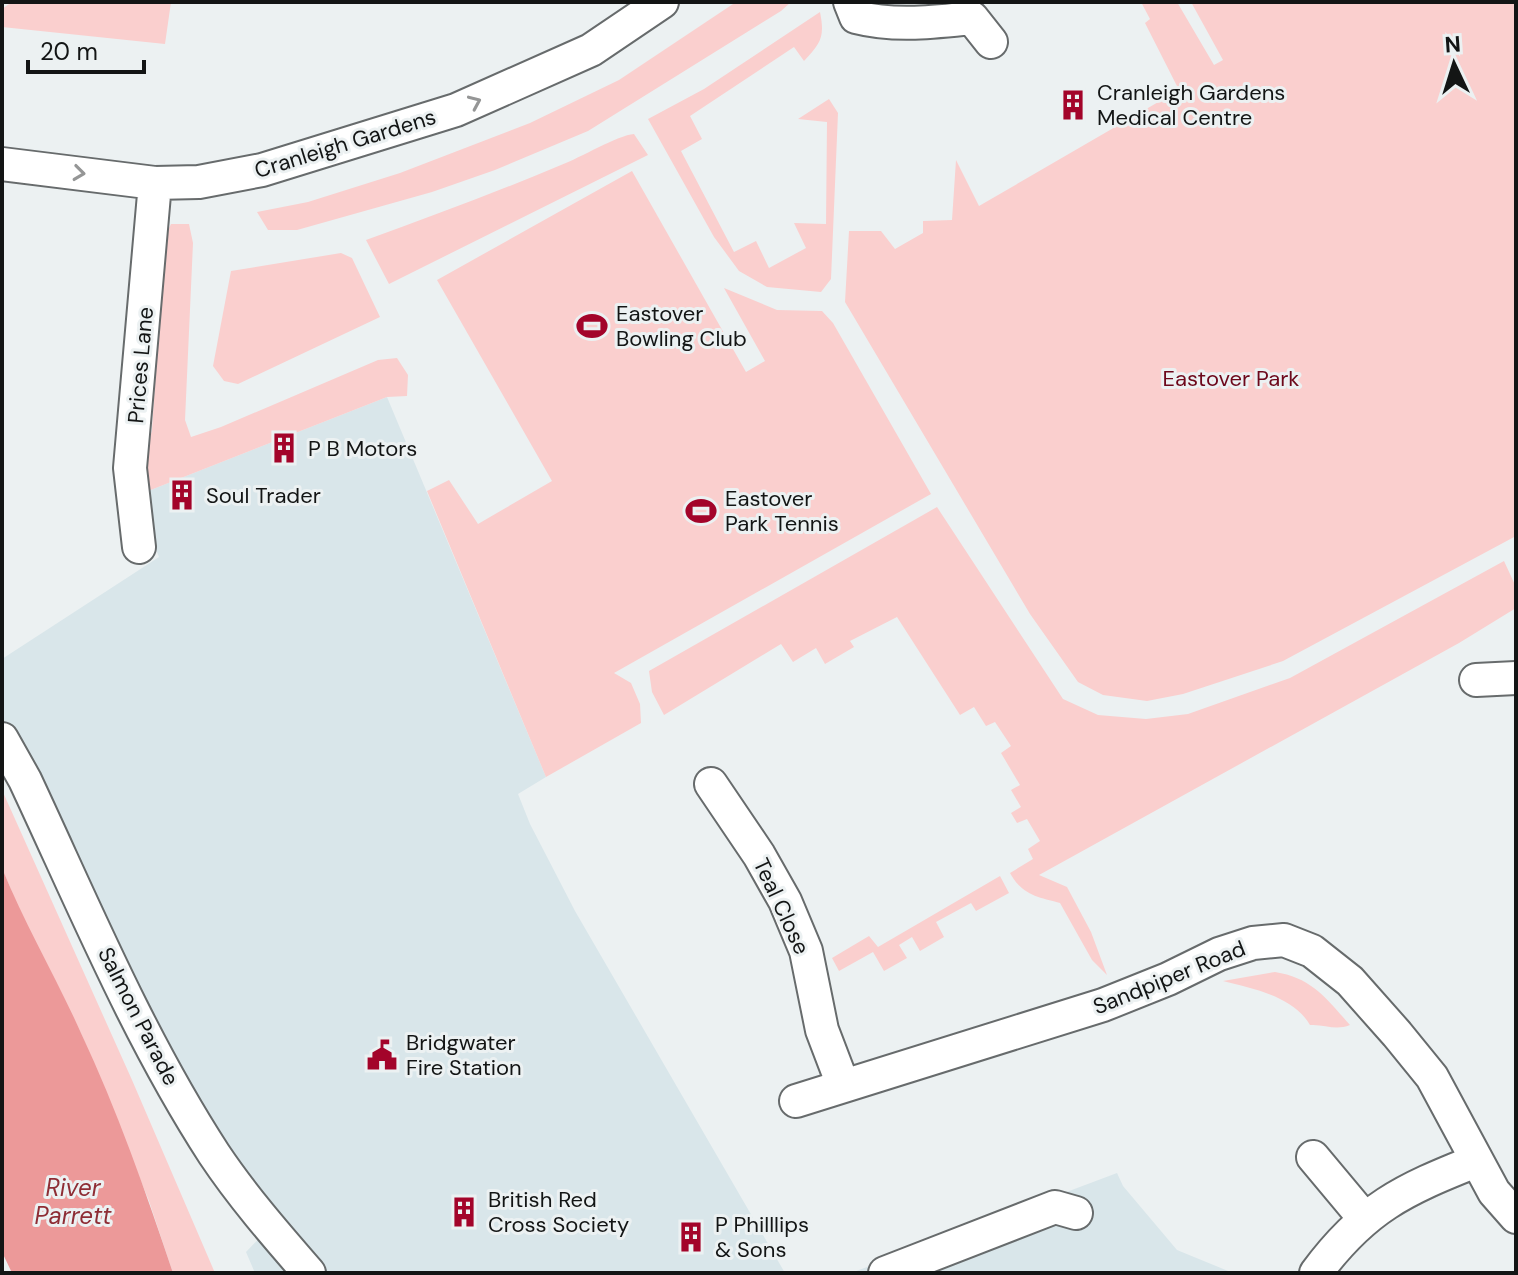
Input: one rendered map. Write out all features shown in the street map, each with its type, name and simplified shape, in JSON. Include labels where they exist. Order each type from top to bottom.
[{"type":"street","name":"Cranleigh Gardens","points":[[2,164],[155,183],[199,182],[262,170],[456,110],[591,50],[662,2]]},
{"type":"street","points":[[850,2],[856,17],[879,23],[914,24],[972,18],[991,42]]},
{"type":"street","name":"Prices Lane","points":[[139,547],[130,468],[155,183]]},
{"type":"street","points":[[1476,680],[1516,678]]},
{"type":"street","name":"Salmon Parade","points":[[2,739],[25,780],[156,1054],[215,1155],[270,1228],[309,1273]]},
{"type":"street","name":"Teal Close","points":[[711,784],[759,855],[785,901],[806,951],[822,1030],[843,1085]]},
{"type":"street","name":"Sandpiper Road","points":[[796,1101],[1103,1005],[1219,954],[1253,943],[1284,940],[1312,951],[1350,981],[1397,1034],[1432,1077],[1494,1192],[1516,1217]]},
{"type":"street","points":[[1313,1157],[1364,1218]]},
{"type":"street","points":[[1316,1273],[1339,1241],[1364,1218],[1405,1192],[1476,1161]]},
{"type":"street","points":[[885,1273],[1055,1207],[1076,1213]]},
{"type":"shaded area","points":[[387,397],[546,777],[518,794],[530,824],[575,911],[785,1273],[255,1273],[246,1252],[269,1228],[215,1155],[2,739],[2,659],[159,557],[147,527],[143,493]]},
{"type":"shaded area","points":[[1117,1173],[1123,1186],[1177,1250],[1233,1273],[851,1273]]},
{"type":"green space","points":[[12,2],[171,2],[165,44],[2,27],[2,9]]},
{"type":"green space","points":[[736,2],[791,2],[588,131],[495,170],[432,192],[297,230],[268,230],[257,212],[308,202],[400,173],[530,123],[619,80]]},
{"type":"green space","name":"Eastover Park","points":[[1141,2],[1177,2],[1214,65],[1223,60],[1191,2],[1516,2],[1516,536],[1283,661],[1183,694],[1147,701],[1103,695],[1078,682],[1030,614],[845,302],[849,231],[881,231],[895,249],[923,233],[923,221],[952,220],[956,160],[979,206],[1179,90],[1145,23],[1150,19]]},
{"type":"green space","points":[[820,12],[820,39],[804,61],[794,47],[690,116],[702,139],[681,151],[734,252],[756,241],[769,268],[806,248],[794,223],[826,224],[827,122],[798,119],[829,99],[838,113],[831,279],[821,292],[767,287],[739,271],[714,237],[648,119],[704,89]]},
{"type":"green space","points":[[634,134],[648,155],[389,284],[366,240],[513,185]]},
{"type":"green space","points":[[632,171],[746,372],[765,361],[724,288],[777,310],[822,311],[833,323],[931,494],[614,673],[631,683],[640,704],[641,723],[546,777],[427,491],[449,480],[478,524],[552,481],[437,280]]},
{"type":"green space","points":[[171,224],[189,224],[193,243],[185,420],[191,437],[378,360],[397,358],[408,375],[407,396],[387,397],[143,493],[144,461],[152,430],[164,238]]},
{"type":"green space","points":[[341,253],[352,258],[380,317],[238,384],[224,381],[213,366],[231,271]]},
{"type":"green space","points":[[937,507],[1063,699],[1098,715],[1146,719],[1188,714],[1290,678],[1504,561],[1516,587],[1516,608],[1459,643],[1039,875],[1067,887],[1091,932],[1107,975],[1092,960],[1060,903],[1025,891],[1010,873],[1033,859],[1028,849],[1040,841],[1027,819],[1017,823],[1011,813],[1021,807],[1011,790],[1020,785],[1001,753],[1011,746],[995,722],[986,726],[974,707],[960,715],[897,617],[850,641],[854,647],[825,664],[816,648],[793,662],[781,644],[664,715],[652,692],[649,671]]},
{"type":"green space","points":[[2,790],[215,1273],[173,1273],[149,1201],[81,1033],[21,914],[2,868]]},
{"type":"green space","points":[[1000,876],[1009,893],[976,911],[971,903],[936,922],[944,937],[920,951],[912,937],[899,945],[907,958],[884,971],[873,952],[839,971],[832,958],[869,936],[878,947]]},
{"type":"green space","points":[[1275,972],[1309,984],[1350,1025],[1310,1025],[1303,1015],[1283,1000],[1223,981]]},
{"type":"water","name":"River Parrett","points":[[2,868],[107,1092],[173,1273],[12,1273],[2,1252]]},
{"type":"place","name":"Cranleigh Gardens Medical Centre","points":[[1073,105]]},
{"type":"place","name":"Eastover Bowling Club","points":[[592,326]]},
{"type":"place","name":"P B Motors","points":[[284,448]]},
{"type":"place","name":"Soul Trader","points":[[182,495]]},
{"type":"place","name":"Eastover Park Tennis","points":[[701,511]]},
{"type":"place","name":"Bridgwater Fire Station","points":[[382,1055]]},
{"type":"place","name":"British Red Cross Society","points":[[464,1212]]},
{"type":"place","name":"P Philllips & Sons","points":[[691,1237]]}]
